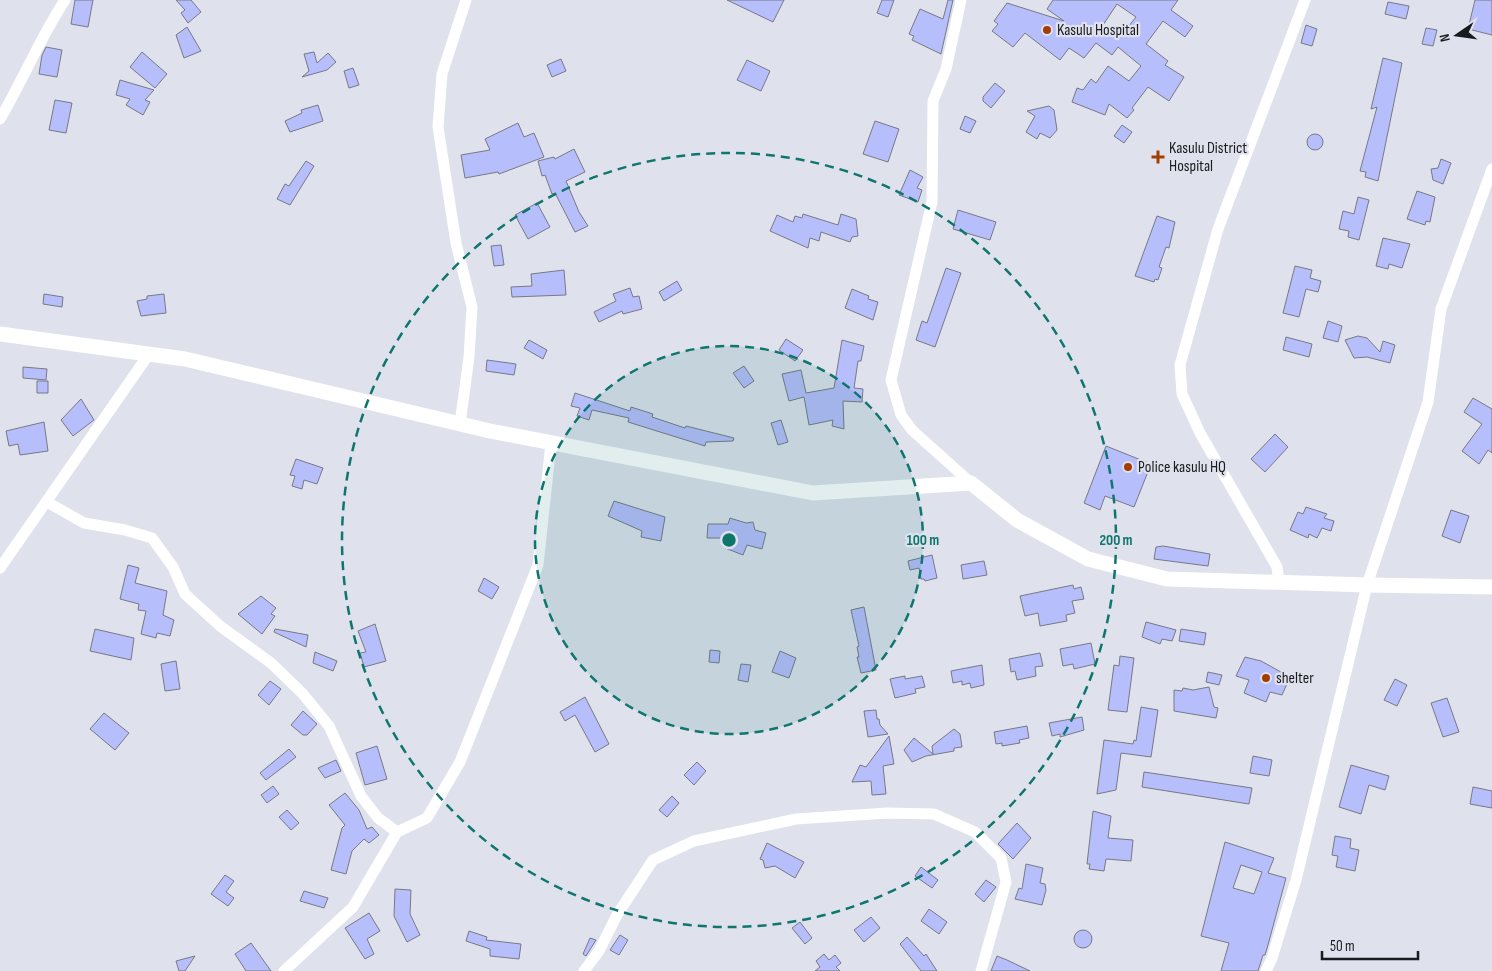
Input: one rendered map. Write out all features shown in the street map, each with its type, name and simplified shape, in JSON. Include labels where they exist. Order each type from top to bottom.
[{"type":"street","points":[[0,119],[29,67],[46,29],[65,0]]},
{"type":"street","points":[[460,424],[469,356],[472,307],[456,242],[438,127],[442,74],[466,0]]},
{"type":"street","points":[[961,0],[946,69],[933,101],[932,202],[891,380],[901,415],[912,430],[970,483],[1017,520],[1088,559],[1167,579],[1367,586],[1492,586]]},
{"type":"street","points":[[1278,582],[1277,567],[1200,433],[1182,394],[1180,365],[1218,229],[1304,0]]},
{"type":"street","points":[[1266,971],[1272,958],[1296,880],[1367,586],[1428,402],[1441,309],[1492,168]]},
{"type":"street","points":[[0,334],[195,362],[460,424],[813,493],[970,483]]},
{"type":"street","points":[[0,568],[149,354]]},
{"type":"street","points":[[284,971],[353,907],[397,832],[427,818],[460,762],[538,565],[551,443]]},
{"type":"street","points":[[47,502],[84,523],[125,530],[152,538],[173,566],[185,594],[220,626],[271,663],[302,693],[329,726],[361,796],[378,818],[397,832]]},
{"type":"street","points":[[584,971],[599,951],[617,915],[653,860],[694,841],[796,819],[887,813],[934,814],[975,832],[1001,858],[1006,882],[981,971]]},
{"type":"building","points":[[75,0],[93,0],[88,27],[71,24]]},
{"type":"building","points":[[176,0],[191,0],[201,12],[188,23],[181,13],[185,10]]},
{"type":"building","points":[[727,0],[784,0],[773,22]]},
{"type":"building","points":[[882,0],[894,0],[888,17],[877,13]]},
{"type":"building","points":[[948,0],[953,0],[941,54],[912,40],[914,36],[909,34],[920,9],[943,19]]},
{"type":"building","points":[[1053,0],[1178,0],[1171,10],[1193,26],[1185,37],[1163,21],[1146,44],[1168,61],[1165,65],[1184,77],[1169,101],[1148,87],[1127,118],[1109,104],[1105,115],[1072,102],[1077,88],[1083,90],[1091,79],[1096,83],[1108,66],[1129,81],[1141,66],[1118,47],[1112,55],[1096,43],[1084,58],[1069,48],[1060,60],[1025,33],[1013,47],[992,31],[998,24],[994,21],[1007,3],[1064,21],[1047,9]],"holes":[[[1117,4],[1136,17],[1120,37],[1103,25]]]},
{"type":"building","points":[[1475,0],[1492,0],[1492,35],[1468,29]]},
{"type":"building","points":[[1388,2],[1409,6],[1406,19],[1385,14]]},
{"type":"building","points":[[1306,25],[1317,29],[1312,46],[1301,43]]},
{"type":"building","points":[[187,27],[201,51],[184,58],[176,35]]},
{"type":"building","points":[[1426,28],[1437,30],[1433,46],[1422,44]]},
{"type":"building","points":[[46,47],[62,50],[57,77],[39,74],[42,55]]},
{"type":"building","points":[[142,52],[167,74],[155,88],[130,67]]},
{"type":"building","points":[[314,52],[317,63],[328,53],[336,62],[327,70],[302,77],[309,71],[304,54]]},
{"type":"building","points":[[1383,58],[1402,63],[1378,181],[1365,177],[1366,172],[1360,171],[1377,107],[1371,109]]},
{"type":"building","points":[[561,59],[566,71],[552,77],[547,65]]},
{"type":"building","points":[[747,60],[770,71],[761,91],[737,80]]},
{"type":"building","points":[[353,68],[359,85],[349,88],[344,71]]},
{"type":"building","points":[[120,80],[154,90],[145,100],[150,102],[143,115],[126,105],[130,99],[116,95]]},
{"type":"building","points":[[995,83],[1005,91],[991,108],[983,101],[983,97]]},
{"type":"building","points":[[55,100],[72,103],[66,133],[49,130]]},
{"type":"building","points":[[318,105],[323,121],[290,132],[285,121],[302,113],[301,110]]},
{"type":"building","points":[[1049,106],[1054,110],[1057,130],[1050,138],[1040,133],[1037,139],[1026,132],[1035,116],[1027,111]]},
{"type":"building","points":[[965,116],[976,121],[970,133],[960,129]]},
{"type":"building","points":[[875,121],[899,129],[888,162],[863,154]]},
{"type":"building","points":[[518,123],[524,137],[534,133],[544,157],[499,174],[498,172],[465,178],[461,155],[490,150],[485,139]]},
{"type":"building","points":[[1122,125],[1132,132],[1124,143],[1114,136]]},
{"type":"building","points":[[1315,134],[1321,136],[1323,142],[1321,148],[1315,150],[1309,148],[1307,142],[1309,136]]},
{"type":"building","points":[[574,149],[585,172],[566,181],[579,212],[588,226],[575,232],[555,193],[552,194],[545,175],[542,176],[538,161],[554,157],[555,159]]},
{"type":"building","points":[[1441,159],[1451,163],[1443,184],[1433,180],[1431,169],[1438,168]]},
{"type":"building","points":[[306,161],[314,166],[290,205],[277,199],[285,184],[289,186]]},
{"type":"building","points":[[910,170],[923,177],[917,188],[922,190],[918,202],[899,195]]},
{"type":"building","points":[[1417,191],[1435,197],[1430,222],[1426,221],[1425,225],[1407,219]]},
{"type":"building","points":[[1358,197],[1369,200],[1359,240],[1348,237],[1349,231],[1339,229],[1343,211],[1354,214]]},
{"type":"building","points":[[537,203],[550,227],[528,239],[515,215]]},
{"type":"building","points":[[958,210],[996,222],[990,240],[953,229]]},
{"type":"building","points":[[803,214],[838,225],[841,214],[856,219],[858,236],[852,237],[850,242],[821,232],[819,241],[810,238],[808,248],[770,231],[777,215],[793,222],[795,216],[802,218]]},
{"type":"building","points":[[1157,216],[1175,222],[1169,248],[1166,247],[1159,267],[1162,268],[1158,280],[1155,279],[1154,282],[1135,276]]},
{"type":"building","points":[[1383,238],[1410,244],[1402,268],[1389,264],[1388,269],[1376,266]]},
{"type":"building","points":[[501,245],[504,265],[494,266],[491,246]]},
{"type":"building","points":[[1295,266],[1312,270],[1310,278],[1321,281],[1318,292],[1306,289],[1299,317],[1283,313]]},
{"type":"building","points":[[946,268],[961,273],[935,347],[916,340],[922,321],[927,323]]},
{"type":"building","points":[[564,270],[566,295],[512,297],[511,287],[532,286],[531,274]]},
{"type":"building","points":[[677,281],[682,290],[664,301],[659,292]]},
{"type":"building","points":[[630,288],[633,297],[639,296],[642,309],[623,314],[622,311],[599,322],[594,312],[616,301],[613,294]]},
{"type":"building","points":[[852,289],[869,296],[868,299],[878,302],[873,320],[845,308]]},
{"type":"building","points":[[44,294],[63,297],[62,307],[43,304]]},
{"type":"building","points":[[164,294],[166,313],[141,316],[137,301],[147,299],[147,296]]},
{"type":"building","points":[[1328,321],[1342,326],[1338,342],[1323,338]]},
{"type":"building","points":[[1358,336],[1367,338],[1380,352],[1383,341],[1395,345],[1390,363],[1367,357],[1354,358],[1345,340]]},
{"type":"building","points":[[1286,337],[1312,344],[1309,357],[1283,350]]},
{"type":"building","points":[[786,339],[803,350],[795,361],[779,350]]},
{"type":"building","points":[[529,340],[547,350],[543,359],[524,348]]},
{"type":"building","points":[[842,340],[864,346],[861,361],[858,361],[854,388],[863,389],[862,402],[843,401],[844,429],[832,426],[833,420],[809,425],[804,397],[789,401],[782,374],[801,370],[806,393],[834,388]]},
{"type":"building","points":[[487,360],[516,364],[514,375],[486,371]]},
{"type":"building","points":[[744,366],[754,381],[744,388],[733,373]]},
{"type":"building","points":[[23,367],[47,369],[46,380],[23,378]]},
{"type":"building","points":[[37,381],[48,381],[48,393],[37,393]]},
{"type":"building","points":[[575,393],[630,411],[631,407],[653,414],[652,417],[685,428],[686,426],[734,438],[733,441],[706,442],[705,446],[628,422],[629,418],[592,410],[589,420],[577,416],[580,408],[571,406]]},
{"type":"building","points":[[1473,398],[1492,409],[1492,453],[1488,450],[1479,464],[1462,451],[1482,424],[1464,412]]},
{"type":"building","points":[[81,399],[94,420],[73,436],[61,420]]},
{"type":"building","points":[[781,420],[788,442],[778,445],[771,423]]},
{"type":"building","points":[[44,422],[48,451],[20,455],[18,444],[9,446],[6,431]]},
{"type":"building","points":[[1275,434],[1288,447],[1265,472],[1251,459]]},
{"type":"building","points":[[1106,446],[1151,464],[1134,507],[1105,496],[1100,510],[1084,503]]},
{"type":"building","points":[[296,459],[323,468],[317,484],[304,480],[302,489],[292,486],[295,476],[290,475]]},
{"type":"building","points":[[614,501],[665,517],[661,541],[641,537],[642,531],[608,516]]},
{"type":"building","points":[[1306,507],[1327,514],[1324,518],[1334,521],[1331,531],[1322,528],[1317,538],[1309,534],[1308,538],[1290,530],[1298,512],[1303,514]]},
{"type":"building","points":[[1451,510],[1469,516],[1460,543],[1442,536]]},
{"type":"building","points":[[730,518],[746,523],[753,522],[755,530],[766,533],[762,549],[747,545],[743,555],[725,548],[729,538],[707,538],[708,524],[728,524]]},
{"type":"building","points":[[1163,546],[1210,554],[1208,566],[1154,559],[1156,547]]},
{"type":"building","points":[[932,555],[937,578],[925,581],[921,579],[919,568],[910,570],[908,561]]},
{"type":"building","points":[[984,561],[987,575],[963,579],[961,565]]},
{"type":"building","points":[[128,565],[139,568],[135,583],[167,591],[163,615],[174,620],[170,636],[157,633],[156,638],[141,634],[146,611],[138,610],[139,604],[120,599]]},
{"type":"building","points":[[484,578],[499,587],[492,599],[478,591]]},
{"type":"building","points":[[1073,585],[1074,589],[1081,587],[1084,599],[1072,601],[1075,613],[1066,615],[1067,621],[1040,626],[1038,613],[1025,616],[1020,596]]},
{"type":"building","points":[[261,596],[276,608],[271,614],[275,616],[262,634],[238,614]]},
{"type":"building","points":[[864,607],[876,670],[861,673],[857,657],[859,657],[857,647],[859,646],[851,610]]},
{"type":"building","points":[[1146,622],[1176,630],[1172,641],[1162,639],[1160,644],[1142,637]]},
{"type":"building","points":[[375,624],[386,661],[364,667],[360,653],[366,652],[358,631]]},
{"type":"building","points":[[95,629],[134,638],[131,660],[90,651]]},
{"type":"building","points":[[275,629],[308,635],[306,647],[274,632]]},
{"type":"building","points":[[1181,629],[1206,633],[1204,645],[1179,641]]},
{"type":"building","points":[[1091,643],[1095,664],[1074,669],[1073,664],[1063,666],[1060,649]]},
{"type":"building","points":[[710,650],[720,651],[719,663],[709,662]]},
{"type":"building","points":[[780,651],[796,658],[789,678],[772,672]]},
{"type":"building","points":[[315,652],[337,661],[333,671],[313,663]]},
{"type":"building","points":[[1040,653],[1043,666],[1035,667],[1036,676],[1017,680],[1015,671],[1011,672],[1009,659]]},
{"type":"building","points":[[1120,656],[1134,658],[1127,712],[1108,710],[1114,665],[1119,666]]},
{"type":"building","name":"shelter","points":[[1245,657],[1261,661],[1290,677],[1282,695],[1270,692],[1266,702],[1244,693],[1249,680],[1236,676]]},
{"type":"building","points":[[176,661],[180,689],[165,691],[161,664]]},
{"type":"building","points":[[741,664],[751,665],[748,682],[738,680]]},
{"type":"building","points":[[982,665],[984,685],[971,688],[970,683],[962,685],[962,681],[953,683],[951,671]]},
{"type":"building","points":[[1208,672],[1222,675],[1219,685],[1206,682]]},
{"type":"building","points":[[905,676],[905,679],[922,676],[925,687],[915,689],[916,693],[895,698],[890,679]]},
{"type":"building","points":[[1395,679],[1407,685],[1397,706],[1384,700]]},
{"type":"building","points":[[270,681],[281,689],[269,705],[258,695]]},
{"type":"building","points":[[1209,687],[1214,707],[1218,708],[1216,718],[1174,711],[1174,690],[1182,691],[1183,688],[1193,690]]},
{"type":"building","points":[[585,697],[609,744],[595,752],[575,715],[565,721],[560,712]]},
{"type":"building","points":[[1447,698],[1459,732],[1443,737],[1431,703]]},
{"type":"building","points":[[1141,707],[1158,710],[1151,757],[1121,753],[1116,790],[1097,794],[1104,740],[1133,744],[1134,740],[1136,741]]},
{"type":"building","points":[[876,710],[880,725],[888,734],[868,737],[864,711]]},
{"type":"building","points":[[303,711],[317,724],[307,735],[303,735],[291,725]]},
{"type":"building","points":[[104,713],[129,733],[115,750],[90,729]]},
{"type":"building","points":[[1082,717],[1084,730],[1060,737],[1060,734],[1052,736],[1049,723]]},
{"type":"building","points":[[1027,726],[1029,738],[1019,740],[1020,743],[1002,746],[1002,743],[996,744],[994,732]]},
{"type":"building","points":[[954,729],[960,734],[962,747],[954,748],[954,751],[926,756],[912,762],[904,750],[914,738],[933,754],[932,746]]},
{"type":"building","points":[[889,736],[894,764],[883,766],[886,794],[872,795],[871,781],[852,782],[860,765],[866,767]]},
{"type":"building","points":[[377,746],[387,779],[365,785],[356,753]]},
{"type":"building","points":[[289,749],[296,757],[266,780],[260,773]]},
{"type":"building","points":[[1253,756],[1272,760],[1269,776],[1250,773]]},
{"type":"building","points":[[336,760],[341,771],[325,778],[318,768]]},
{"type":"building","points":[[697,762],[706,771],[694,785],[684,775]]},
{"type":"building","points":[[1351,765],[1389,776],[1385,790],[1369,785],[1361,814],[1339,807]]},
{"type":"building","points":[[1144,772],[1252,788],[1249,804],[1142,787]]},
{"type":"building","points":[[273,786],[279,794],[267,803],[261,795]]},
{"type":"building","points":[[1473,787],[1492,791],[1492,808],[1470,804]]},
{"type":"building","points":[[345,793],[359,810],[367,829],[372,827],[379,835],[369,843],[364,839],[352,851],[346,874],[331,870],[342,828],[345,825],[329,805]]},
{"type":"building","points":[[672,796],[679,803],[667,817],[659,810]]},
{"type":"building","points":[[287,810],[299,823],[291,830],[279,817]]},
{"type":"building","points":[[1093,811],[1111,816],[1108,838],[1133,840],[1131,861],[1106,859],[1104,871],[1089,869],[1090,864],[1087,864]]},
{"type":"building","points":[[1017,823],[1031,838],[1013,859],[998,844]]},
{"type":"building","points":[[1335,836],[1351,839],[1350,848],[1359,850],[1355,871],[1336,867],[1338,856],[1332,855]]},
{"type":"building","points":[[1225,842],[1274,858],[1268,873],[1286,878],[1265,955],[1263,955],[1258,971],[1221,971],[1229,943],[1201,936]],"holes":[[[1241,865],[1262,872],[1254,894],[1233,888]]]},
{"type":"building","points":[[767,843],[804,862],[795,878],[775,866],[765,868],[763,860],[760,859]]},
{"type":"building","points":[[1026,864],[1043,868],[1040,883],[1045,884],[1046,890],[1042,905],[1015,899],[1019,888],[1022,889]]},
{"type":"building","points":[[921,867],[938,880],[932,888],[915,876]]},
{"type":"building","points":[[225,875],[234,881],[226,892],[234,898],[228,906],[211,894]]},
{"type":"building","points":[[986,880],[996,887],[984,902],[975,894]]},
{"type":"building","points":[[395,889],[411,890],[410,914],[420,935],[407,942],[394,916]]},
{"type":"building","points":[[304,891],[328,898],[324,908],[300,901]]},
{"type":"building","points":[[929,909],[947,922],[939,934],[921,921]]},
{"type":"building","points":[[369,913],[380,931],[367,939],[374,954],[365,959],[345,928]]},
{"type":"building","points":[[871,917],[880,928],[864,942],[854,930]]},
{"type":"building","points":[[800,922],[812,938],[805,944],[792,928]]},
{"type":"building","points":[[1079,930],[1087,930],[1092,935],[1090,946],[1079,948],[1074,943],[1074,935]]},
{"type":"building","points":[[469,931],[487,937],[486,940],[521,944],[519,959],[490,956],[490,949],[466,941]]},
{"type":"building","points":[[620,935],[628,940],[619,955],[610,950]]},
{"type":"building","points":[[907,937],[924,956],[926,954],[937,971],[921,971],[900,944]]},
{"type":"building","points":[[590,938],[596,940],[586,956],[583,954]]},
{"type":"building","points":[[251,943],[271,971],[246,971],[235,954]]},
{"type":"building","points":[[824,954],[829,960],[835,955],[841,963],[836,967],[840,971],[815,971],[820,967],[816,961]]},
{"type":"building","points":[[195,956],[185,971],[179,971],[176,961]]},
{"type":"building","points":[[997,956],[1007,960],[1030,971],[991,971]]},
{"type":"place","name":"Kasulu Hospital","points":[[1047,30]]},
{"type":"place","name":"Kasulu District Hospital","points":[[1158,157]]},
{"type":"place","name":"Police kasulu HQ","points":[[1128,467]]},
{"type":"place","name":"shelter","points":[[1266,678]]}]
